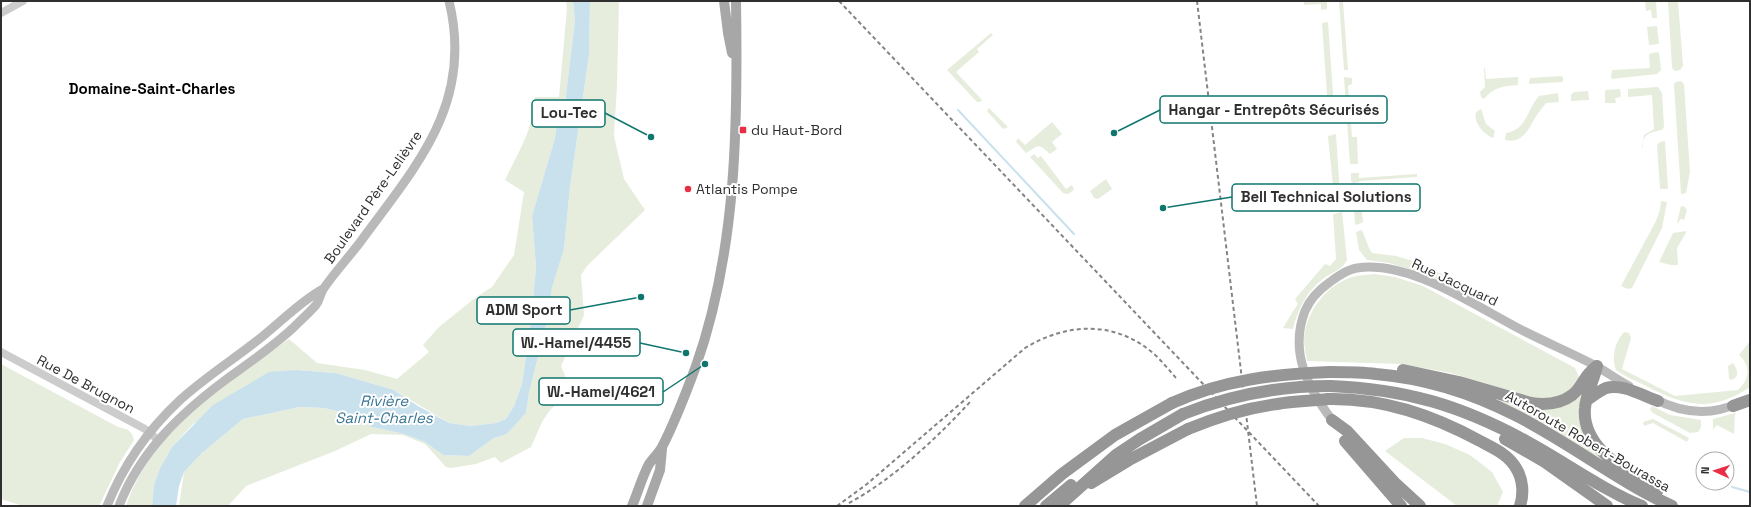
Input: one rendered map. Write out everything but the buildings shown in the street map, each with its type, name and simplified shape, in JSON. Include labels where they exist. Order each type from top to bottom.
[{"type":"highway","points":[[1330,369],[1375,367],[1426,374],[1541,405],[1551,404],[1573,396],[1581,386],[1586,375],[1597,366]]},
{"type":"highway","points":[[1597,366],[1587,400],[1585,417],[1591,439],[1601,450],[1676,506]]},
{"type":"highway","name":"Autoroute Robert-Bourassa","points":[[1026,506],[1057,479],[1115,435],[1172,403],[1210,388],[1266,376],[1330,369],[1402,378],[1460,392],[1491,403],[1540,429],[1638,489],[1672,506]]},
{"type":"highway","name":"Autoroute Robert-Bourassa","points":[[1059,506],[1107,462],[1140,439],[1183,414],[1210,404],[1255,393],[1289,388],[1330,386],[1363,388],[1410,395],[1456,409],[1482,419],[1527,441],[1597,483],[1642,506]]},
{"type":"highway","points":[[1587,400],[1602,390],[1614,387],[1658,401]]},
{"type":"highway","points":[[1072,493],[1096,481],[1129,460],[1188,429],[1217,418],[1260,406],[1328,399],[1370,401],[1409,410],[1447,424],[1500,452],[1516,467],[1521,476],[1522,496],[1520,506]]},
{"type":"highway","points":[[1733,406],[1750,400]]},
{"type":"highway","points":[[1482,419],[1503,438],[1545,462],[1607,506]]},
{"type":"highway","points":[[1332,420],[1342,437],[1401,506]]},
{"type":"highway","points":[[1332,420],[1347,432],[1396,484],[1420,506]]},
{"type":"highway","points":[[1046,506],[1074,482],[1107,462]]},
{"type":"highway","points":[[1032,506],[1057,479]]},
{"type":"main road","name":"Boulevard Père-Lelièvre","points":[[119,506],[134,474],[158,440],[188,409],[264,352],[293,328],[317,304],[323,289],[388,205],[422,156],[440,124],[448,99],[454,64],[455,37],[449,1]]},
{"type":"main road","points":[[724,1],[728,33],[736,69]]},
{"type":"main road","points":[[632,506],[650,464],[662,449],[695,368],[709,324],[717,290],[730,205],[735,128],[736,1]]},
{"type":"main road","name":"Rue Jacquard","points":[[1332,420],[1320,404],[1305,377],[1300,358],[1299,336],[1301,321],[1313,298],[1335,279],[1356,268],[1388,268],[1427,281],[1524,331],[1597,366],[1615,379],[1672,407],[1693,412],[1713,411],[1733,406],[1750,397]]},
{"type":"main road","name":"Boulevard Père-Lelièvre","points":[[107,506],[130,461],[149,432],[179,401],[269,332],[308,297],[323,289]]},
{"type":"main road","points":[[647,506],[660,470],[662,449]]},
{"type":"street","points":[[1,14],[23,1]]},
{"type":"street","name":"Rue De Brugnon","points":[[1,352],[149,432],[158,440]]},
{"type":"green space","points":[[566,1],[573,1],[575,20],[565,103],[558,105],[556,110],[558,114],[555,138],[532,216],[536,267],[531,321],[522,384],[514,406],[506,419],[496,423],[471,426],[449,423],[394,390],[336,373],[296,370],[193,424],[172,447],[160,468],[154,485],[152,506],[126,506],[138,479],[154,454],[172,431],[217,391],[289,339],[317,363],[365,370],[397,379],[429,352],[423,345],[439,327],[475,298],[492,287],[514,255],[524,192],[505,180],[520,150],[532,119],[535,97],[559,97],[567,8]]},
{"type":"green space","points":[[590,1],[619,1],[614,136],[624,179],[645,210],[587,266],[581,275],[584,315],[561,366],[571,391],[550,410],[542,422],[531,447],[501,463],[495,457],[476,464],[451,468],[446,467],[425,444],[403,435],[371,434],[335,451],[246,486],[228,506],[179,506],[184,472],[202,453],[243,419],[300,407],[324,408],[358,416],[372,427],[404,434],[425,442],[443,455],[469,456],[494,438],[507,434],[526,413],[529,393],[546,325],[552,288],[564,249],[570,187],[589,55]]},
{"type":"green space","points":[[1304,1],[1327,2],[1327,9],[1321,10],[1321,4],[1304,5]]},
{"type":"green space","points":[[1339,1],[1343,1],[1348,70],[1344,70]]},
{"type":"green space","points":[[1645,1],[1656,1],[1657,18],[1652,18],[1651,10],[1646,11]]},
{"type":"green space","points":[[1668,1],[1678,1],[1683,66],[1680,70],[1675,71],[1672,68]]},
{"type":"green space","points":[[1328,22],[1334,108],[1328,109],[1322,23]]},
{"type":"green space","points":[[1657,26],[1659,44],[1649,45],[1647,27]]},
{"type":"green space","points":[[991,33],[993,35],[977,49],[979,52],[956,72],[982,100],[977,102],[947,70]]},
{"type":"green space","points":[[1659,53],[1661,70],[1657,74],[1612,79],[1612,70],[1650,68],[1649,54]]},
{"type":"green space","points":[[1484,68],[1486,79],[1518,77],[1518,85],[1503,87],[1495,90],[1484,99],[1481,97],[1480,92],[1485,87]]},
{"type":"green space","points":[[1344,77],[1352,78],[1352,84],[1348,86],[1352,137],[1357,137],[1358,164],[1350,164]]},
{"type":"green space","points":[[1563,77],[1563,82],[1529,83],[1530,78]]},
{"type":"green space","points":[[1681,81],[1684,84],[1690,172],[1686,193],[1681,194],[1674,84]]},
{"type":"green space","points":[[1658,87],[1662,93],[1664,127],[1662,130],[1648,134],[1644,139],[1642,148],[1644,135],[1654,129],[1652,95],[1628,97],[1628,89]]},
{"type":"green space","points":[[1620,89],[1621,97],[1615,98],[1616,103],[1605,103],[1605,90]]},
{"type":"green space","points":[[1588,91],[1589,100],[1571,101],[1571,95],[1574,92]]},
{"type":"green space","points":[[1558,93],[1559,102],[1546,103],[1537,114],[1527,132],[1515,140],[1505,140],[1506,133],[1513,131],[1523,123],[1539,96]]},
{"type":"green space","points":[[989,108],[1008,127],[1003,129],[987,111]]},
{"type":"green space","points":[[1481,109],[1486,124],[1495,131],[1493,138],[1482,131],[1477,124],[1475,116],[1476,112]]},
{"type":"green space","points":[[1052,122],[1062,134],[1052,142],[1057,149],[1050,154],[1038,146],[1026,153],[1016,142],[1018,138],[1025,145]]},
{"type":"green space","points":[[1336,134],[1340,195],[1334,196],[1328,136]]},
{"type":"green space","points":[[1665,141],[1668,189],[1660,189],[1657,145],[1660,142]]},
{"type":"green space","points":[[1034,154],[1038,158],[1041,156],[1066,189],[1072,185],[1074,190],[1068,194],[1063,193],[1030,157]]},
{"type":"green space","points":[[1351,173],[1359,173],[1359,178],[1417,174],[1417,177],[1360,181],[1353,183],[1351,181]]},
{"type":"green space","points":[[1106,179],[1112,189],[1098,199],[1094,198],[1090,191]]},
{"type":"green space","points":[[1353,192],[1360,193],[1363,222],[1357,225],[1355,224]]},
{"type":"green space","points":[[1661,201],[1667,202],[1662,228],[1632,288],[1628,289],[1621,286],[1656,221],[1660,210]]},
{"type":"green space","points":[[1681,206],[1685,207],[1687,210],[1684,220],[1680,219],[1677,223]]},
{"type":"green space","points":[[1342,212],[1347,260],[1336,271],[1323,279],[1312,289],[1300,308],[1293,329],[1283,328],[1298,304],[1295,299],[1325,264],[1330,266],[1336,259],[1333,214]]},
{"type":"green space","points":[[1362,230],[1372,253],[1396,256],[1420,263],[1479,293],[1480,296],[1475,299],[1435,278],[1416,271],[1389,263],[1367,260],[1359,250],[1356,232]]},
{"type":"green space","points":[[1687,231],[1677,248],[1678,265],[1659,262],[1673,233]]},
{"type":"green space","points":[[1374,274],[1395,277],[1423,286],[1575,368],[1579,377],[1576,384],[1566,393],[1554,399],[1538,399],[1451,373],[1401,364],[1307,361],[1304,342],[1306,329],[1309,318],[1320,300],[1336,285],[1346,280],[1356,276]]},
{"type":"green space","points":[[1624,332],[1629,333],[1631,338],[1622,369],[1675,396],[1738,390],[1745,381],[1748,372],[1746,364],[1739,355],[1750,341],[1750,387],[1723,401],[1698,404],[1686,402],[1660,393],[1616,370],[1614,355],[1616,345]]},
{"type":"green space","points":[[1733,363],[1736,368],[1737,375],[1731,380],[1729,378],[1728,366]]},
{"type":"green space","points":[[1,364],[118,427],[126,429],[132,434],[134,440],[120,462],[99,506],[23,506],[1,499]]},
{"type":"green space","points":[[1582,392],[1582,403],[1603,458],[1601,460],[1482,394],[1534,408]]},
{"type":"green space","points":[[1652,406],[1670,415],[1701,420],[1701,427],[1698,432],[1690,433],[1653,413],[1650,410]]},
{"type":"green space","points":[[1735,413],[1734,434],[1717,425],[1713,430],[1713,419]]},
{"type":"green space","points":[[1653,419],[1689,438],[1687,442],[1653,423],[1644,426],[1643,422]]},
{"type":"green space","points":[[1404,438],[1422,438],[1445,444],[1470,455],[1492,472],[1503,492],[1497,506],[1457,506],[1385,451]]},
{"type":"water","name":"Rivière Saint-Charles","points":[[573,1],[590,1],[589,55],[570,187],[564,249],[552,288],[546,325],[529,393],[526,413],[507,434],[494,438],[469,456],[443,455],[425,442],[404,434],[372,427],[358,416],[324,408],[300,407],[243,419],[202,453],[184,472],[179,486],[176,506],[152,506],[154,485],[160,468],[172,447],[213,405],[269,372],[296,370],[336,373],[394,390],[418,406],[449,423],[471,426],[496,423],[506,419],[514,406],[522,384],[531,321],[536,267],[532,216],[555,138],[558,114],[556,110],[558,105],[565,103],[575,20]]},
{"type":"waterway","points":[[958,110],[1074,234]]},
{"type":"waterway","points":[[1735,488],[1750,492]]},
{"type":"railway","points":[[839,1],[1319,506]]},
{"type":"railway","points":[[1197,1],[1257,506]]},
{"type":"railway","points":[[837,506],[867,484],[1025,348],[1041,340],[1073,330],[1106,330],[1138,342],[1153,353],[1176,378]]},
{"type":"railway","points":[[849,503],[881,483],[929,444],[970,402]]},
{"type":"place","name":"du Haut-Bord","points":[[743,130]]},
{"type":"place","name":"Hangar - Entrepôts Sécurisés","points":[[1114,133]]},
{"type":"place","name":"Lou-Tec","points":[[651,137]]},
{"type":"place","name":"Atlantis Pompe","points":[[688,189]]},
{"type":"place","name":"Bell Technical Solutions","points":[[1163,208]]},
{"type":"place","name":"ADM Sport","points":[[641,297]]},
{"type":"place","name":"W.-Hamel/4455","points":[[686,353]]},
{"type":"place","name":"W.-Hamel/4621","points":[[705,364]]},
{"type":"district","name":"Domaine-Saint-Charles","points":[[152,88]]}]
